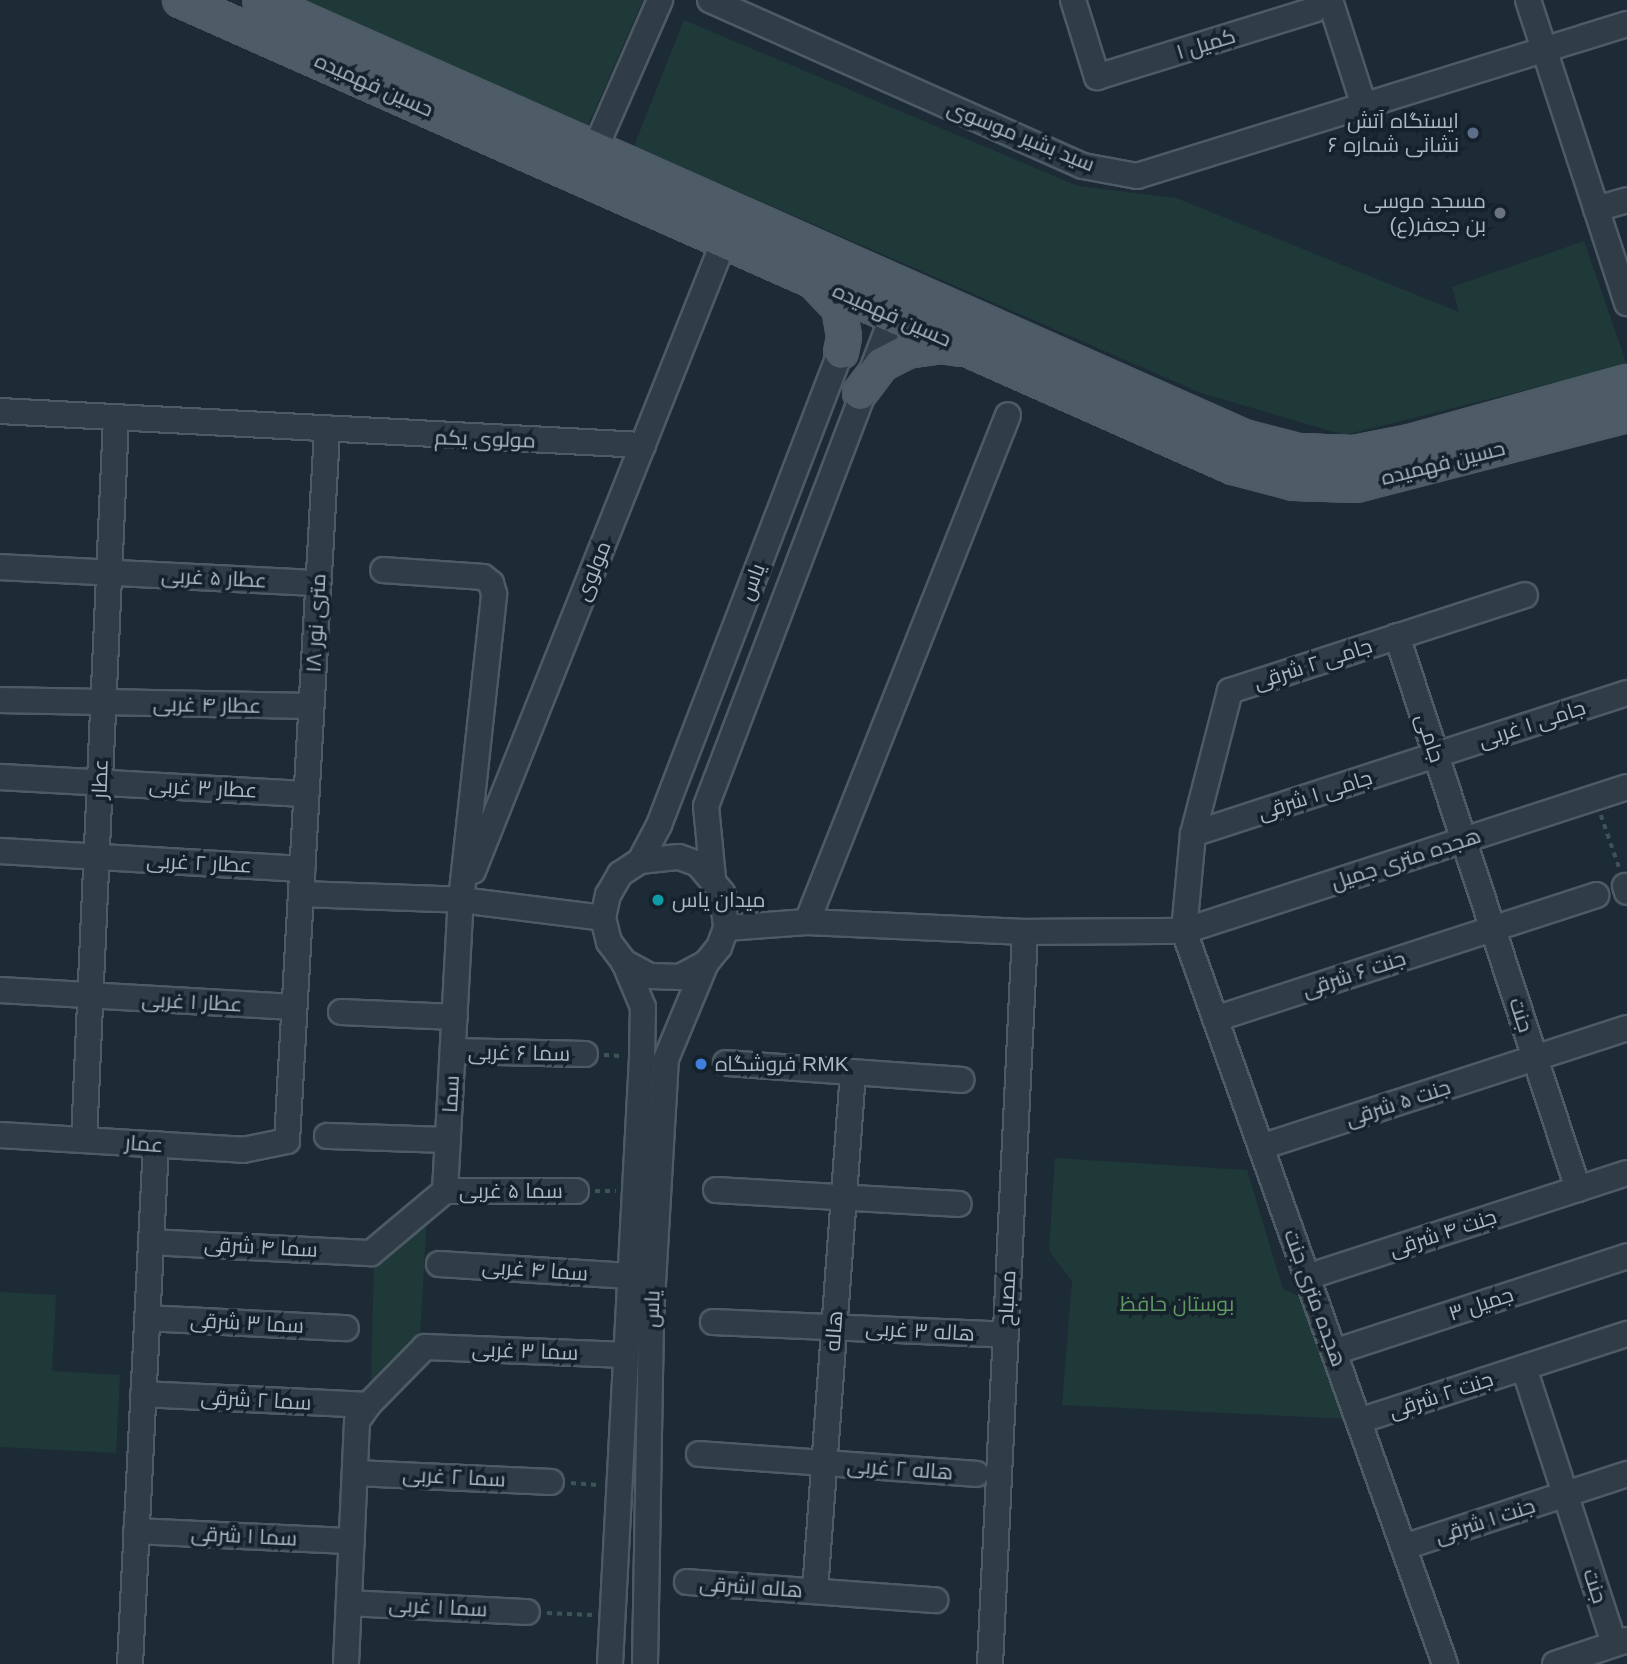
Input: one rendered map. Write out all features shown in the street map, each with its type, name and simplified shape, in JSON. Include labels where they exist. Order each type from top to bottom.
[{"type":"main road","name":"حسین فهمیده","points":[[180,0],[860,301],[898,302],[1244,437],[1298,451],[1354,453],[1410,442],[1627,382]]},
{"type":"main road","name":"حسین فهمیده","points":[[260,0],[873,273],[898,302],[974,352],[1233,467],[1294,483],[1356,485],[1627,415]]},
{"type":"main road","points":[[860,301],[873,273]]},
{"type":"main road","points":[[807,278],[831,295],[839,308],[844,337],[841,352]]},
{"type":"main road","points":[[860,393],[882,364],[907,351],[941,346],[974,352]]},
{"type":"street","points":[[595,149],[660,0]]},
{"type":"street","name":"سید بشیر موسوی","points":[[710,0],[1083,166],[1137,176],[1627,24]]},
{"type":"street","name":"کمیل ۱","points":[[1073,0],[1097,77],[1322,5]]},
{"type":"street","points":[[1528,0],[1627,303]]},
{"type":"street","points":[[1322,5],[1364,106]]},
{"type":"street","points":[[1597,209],[1627,200]]},
{"type":"street","name":"مولوی","points":[[461,901],[724,241]]},
{"type":"street","name":"یاس","points":[[640,861],[659,825],[860,301]]},
{"type":"street","name":"یاس","points":[[713,878],[706,806],[860,393],[898,302]]},
{"type":"street","points":[[0,411],[327,432]]},
{"type":"street","points":[[807,922],[1008,415]]},
{"type":"street","name":"عطار","points":[[84,1140],[116,418]]},
{"type":"street","name":"مولوی یکم","points":[[327,432],[643,445]]},
{"type":"street","name":"۱۸ متری نور","points":[[287,1140],[327,432]]},
{"type":"street","name":"عطار ۵ غربی","points":[[0,567],[318,583]]},
{"type":"street","name":"سما","points":[[383,570],[483,577],[491,583],[461,901],[445,1191]]},
{"type":"street","name":"جامی ۲ شرقی","points":[[1193,834],[1230,691],[1525,594]]},
{"type":"street","name":"جامی","points":[[1397,636],[1464,840]]},
{"type":"street","name":"جامی ۱ غربی","points":[[1436,755],[1627,693]]},
{"type":"street","name":"عطار ۴ غربی","points":[[0,700],[311,706]]},
{"type":"street","name":"جامی ۱ شرقی","points":[[1193,834],[1436,755]]},
{"type":"street","name":"عطار ۳ غربی","points":[[0,777],[306,794]]},
{"type":"street","name":"هجده متری جمیل","points":[[1184,931],[1627,787]]},
{"type":"street","points":[[726,928],[807,922],[1025,932],[1184,931],[1193,834]]},
{"type":"street","name":"جنت","points":[[1464,840],[1578,1189]]},
{"type":"street","name":"عطار ۲ غربی","points":[[0,851],[302,869]]},
{"type":"street","points":[[679,857],[713,878],[727,910],[726,928],[706,963],[670,976],[650,976],[624,962],[609,943],[603,918],[608,895],[620,874],[640,861],[679,857]]},
{"type":"street","points":[[301,894],[461,901],[603,918]]},
{"type":"street","name":"جنت ۶ شرقی","points":[[1215,1019],[1596,895]]},
{"type":"street","name":"هجده متری جنت","points":[[1184,931],[1445,1664]]},
{"type":"street","name":"مصباح","points":[[990,1664],[1025,932]]},
{"type":"street","name":"یاس","points":[[610,1664],[615,1616],[643,1007],[624,962]]},
{"type":"street","name":"یاس","points":[[645,1664],[651,1318],[666,1059],[706,963]]},
{"type":"street","name":"عطار ۱ غربی","points":[[0,989],[91,997],[294,1007]]},
{"type":"street","points":[[341,1012],[455,1017]]},
{"type":"street","name":"جنت ۵ شرقی","points":[[1261,1147],[1627,1028]]},
{"type":"street","name":"سما ۶ غربی","points":[[453,1051],[585,1054]]},
{"type":"street","points":[[726,1062],[961,1080]]},
{"type":"street","name":"هاله","points":[[815,1591],[853,1072]]},
{"type":"street","name":"عمار","points":[[0,1135],[243,1150],[287,1140]]},
{"type":"street","points":[[327,1136],[448,1140]]},
{"type":"street","points":[[130,1664],[156,1144]]},
{"type":"street","name":"جنت ۴ شرقی","points":[[1307,1277],[1627,1173]]},
{"type":"street","points":[[716,1190],[959,1205]]},
{"type":"street","name":"سما ۵ غربی","points":[[445,1191],[576,1191]]},
{"type":"street","name":"سما ۴ شرقی","points":[[151,1242],[371,1253],[445,1191]]},
{"type":"street","name":"جمیل ۳","points":[[1334,1352],[1627,1256]]},
{"type":"street","name":"سما ۴ غربی","points":[[439,1265],[631,1276]]},
{"type":"street","name":"سما ۳ شرقی","points":[[148,1318],[346,1328]]},
{"type":"street","name":"هاله ۳ غربی","points":[[713,1322],[1006,1335]]},
{"type":"street","name":"جنت ۲ شرقی","points":[[1359,1421],[1627,1334]]},
{"type":"street","name":"سما ۳ غربی","points":[[368,1405],[425,1347],[626,1355]]},
{"type":"street","name":"جنت","points":[[1524,1368],[1566,1494],[1621,1642]]},
{"type":"street","name":"سما ۲ شرقی","points":[[144,1394],[368,1405]]},
{"type":"street","points":[[346,1664],[357,1421],[368,1405]]},
{"type":"street","name":"هاله ۲ غربی","points":[[699,1454],[976,1474]]},
{"type":"street","name":"سما ۲ غربی","points":[[356,1472],[551,1482]]},
{"type":"street","name":"جنت ۱ شرقی","points":[[1404,1547],[1627,1474]]},
{"type":"street","name":"سما ۱ شرقی","points":[[136,1531],[352,1541]]},
{"type":"street","name":"هاله ۱شرقی","points":[[688,1582],[935,1600]]},
{"type":"street","name":"سما ۱ غربی","points":[[349,1603],[527,1612]]},
{"type":"street","points":[[1555,1664],[1621,1642]]},
{"type":"path","points":[[1596,797],[1626,889]]},
{"type":"path","points":[[585,1054],[642,1057]]},
{"type":"path","points":[[576,1191],[635,1191]]},
{"type":"path","points":[[551,1482],[620,1486]]},
{"type":"path","points":[[527,1612],[615,1616]]},
{"type":"green space","points":[[292,0],[643,0],[586,130]]},
{"type":"green space","points":[[684,20],[1078,186],[1176,198],[1459,312],[1452,287],[1584,241],[1627,365],[1344,435],[1201,393],[634,146]]},
{"type":"green space","name":"بوستان حافظ","points":[[1055,1158],[1247,1170],[1283,1289],[1310,1301],[1349,1419],[1062,1405],[1072,1281],[1049,1251]]},
{"type":"green space","points":[[427,1216],[420,1338],[371,1381],[374,1259]]},
{"type":"green space","points":[[0,1292],[56,1295],[52,1371],[120,1375],[116,1453],[0,1447]]},
{"type":"place","name":"ایستگاه آتش نشانی شماره ۶","points":[[1473,133]]},
{"type":"place","name":"مسجد موسی بن جعفر(ع)","points":[[1500,213]]},
{"type":"place","name":"میدان یاس","points":[[658,900]]},
{"type":"place","name":"فروشگاه RMK","points":[[701,1064]]}]
